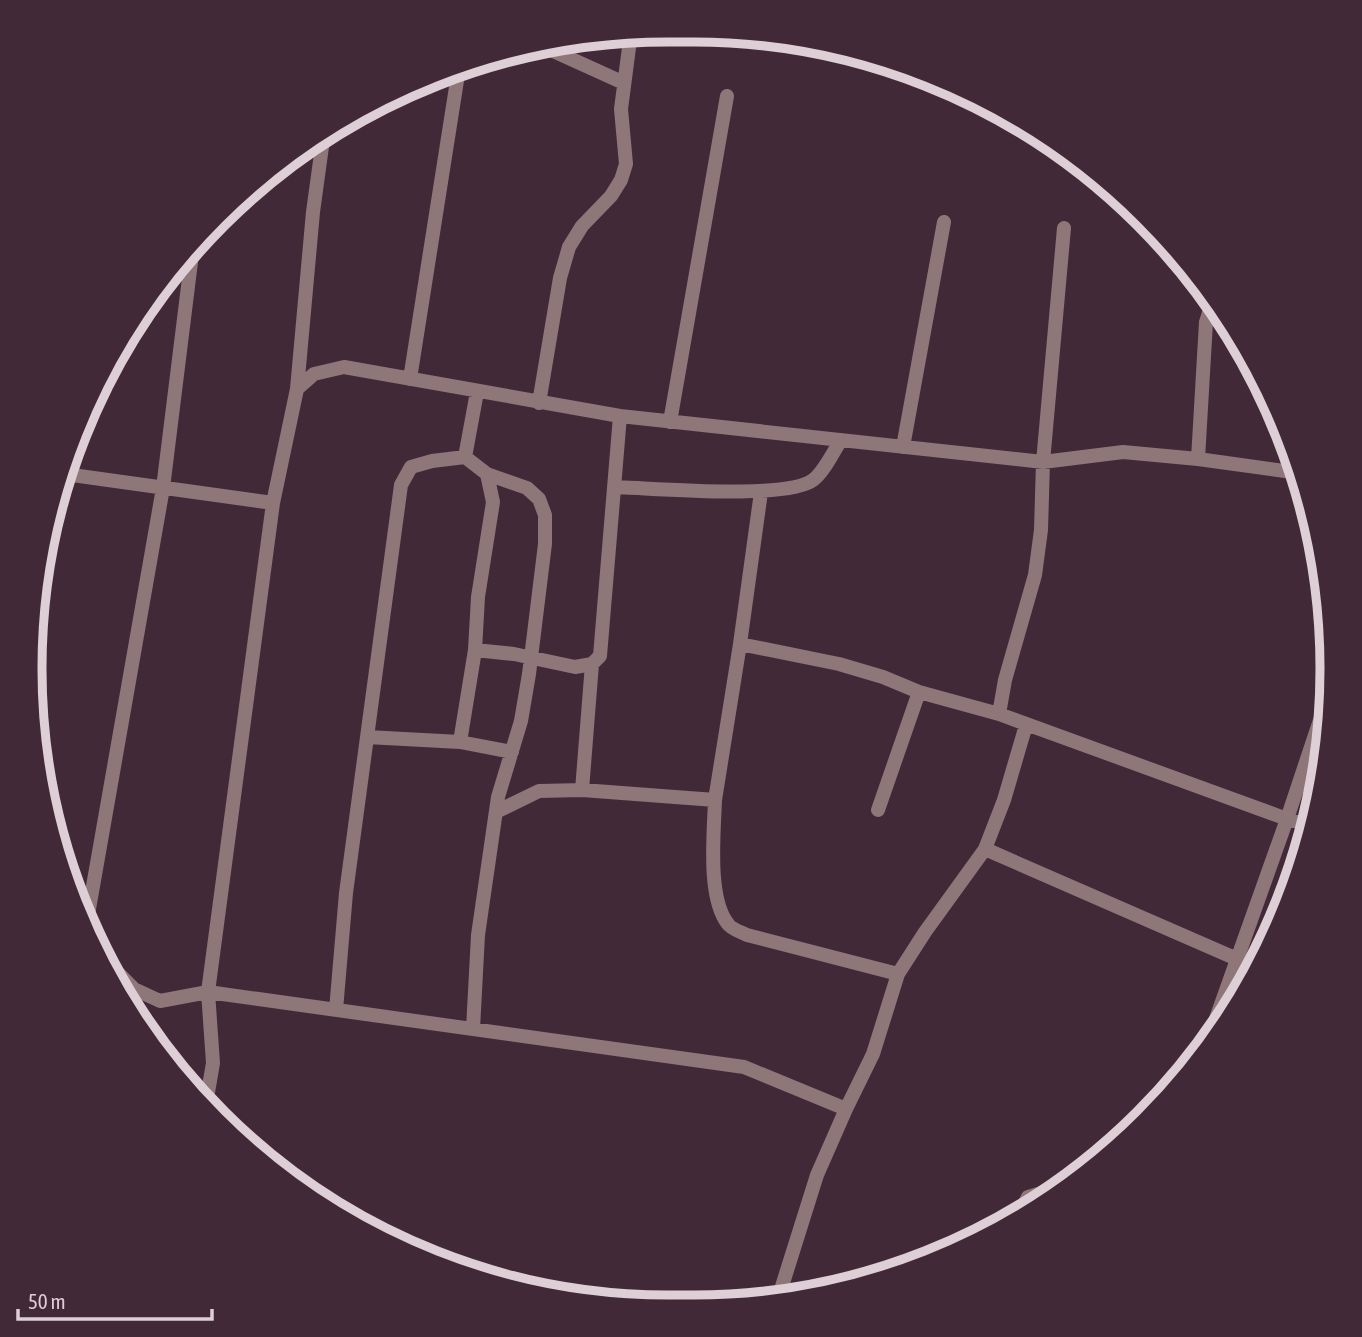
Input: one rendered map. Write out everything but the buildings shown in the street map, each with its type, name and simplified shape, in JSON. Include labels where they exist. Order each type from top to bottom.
[{"type":"street","points":[[539,403],[560,278],[569,247],[582,226],[611,195],[621,180],[626,164],[621,109],[630,43]]},
{"type":"street","points":[[556,52],[624,83]]},
{"type":"street","points":[[410,379],[457,79]]},
{"type":"street","points":[[670,422],[727,96]]},
{"type":"street","points":[[208,1094],[213,1063],[208,992],[273,503],[296,389],[322,147]]},
{"type":"street","points":[[904,447],[944,222]]},
{"type":"street","points":[[999,714],[1005,680],[1035,575],[1041,530],[1043,462],[1064,228]]},
{"type":"street","points":[[89,907],[163,488],[191,262]]},
{"type":"street","points":[[1198,459],[1206,323],[1209,313]]},
{"type":"street","points":[[296,389],[314,374],[344,367],[539,403],[670,422],[1043,462],[1123,452],[1288,472]]},
{"type":"street","points":[[465,457],[477,392]]},
{"type":"street","points":[[475,650],[514,654],[575,667],[592,664],[600,656],[620,416]]},
{"type":"street","points":[[614,487],[761,492],[796,488],[814,480],[841,440]]},
{"type":"street","points":[[336,1010],[346,893],[401,485],[411,467],[465,457],[487,474],[527,488],[539,499],[545,515],[545,544],[521,720],[498,797],[478,935],[473,1029]]},
{"type":"street","points":[[460,742],[475,650],[478,597],[493,502],[487,474]]},
{"type":"street","points":[[73,475],[273,503]]},
{"type":"street","points":[[761,492],[715,800],[712,864],[718,900],[728,925],[747,935],[898,974]]},
{"type":"street","points":[[740,644],[839,664],[883,677],[919,692],[999,714],[1301,823]]},
{"type":"street","points":[[582,790],[592,664]]},
{"type":"street","points":[[878,810],[919,692]]},
{"type":"street","points":[[781,1289],[817,1175],[873,1054],[898,974],[985,849],[1004,800],[1026,724]]},
{"type":"street","points":[[1220,1008],[1317,729]]},
{"type":"street","points":[[367,737],[460,742],[512,752]]},
{"type":"street","points":[[496,812],[539,791],[582,790],[715,800]]},
{"type":"street","points":[[985,849],[1237,959]]},
{"type":"street","points":[[125,980],[134,989],[160,1001],[208,992],[744,1067],[846,1109]]}]
